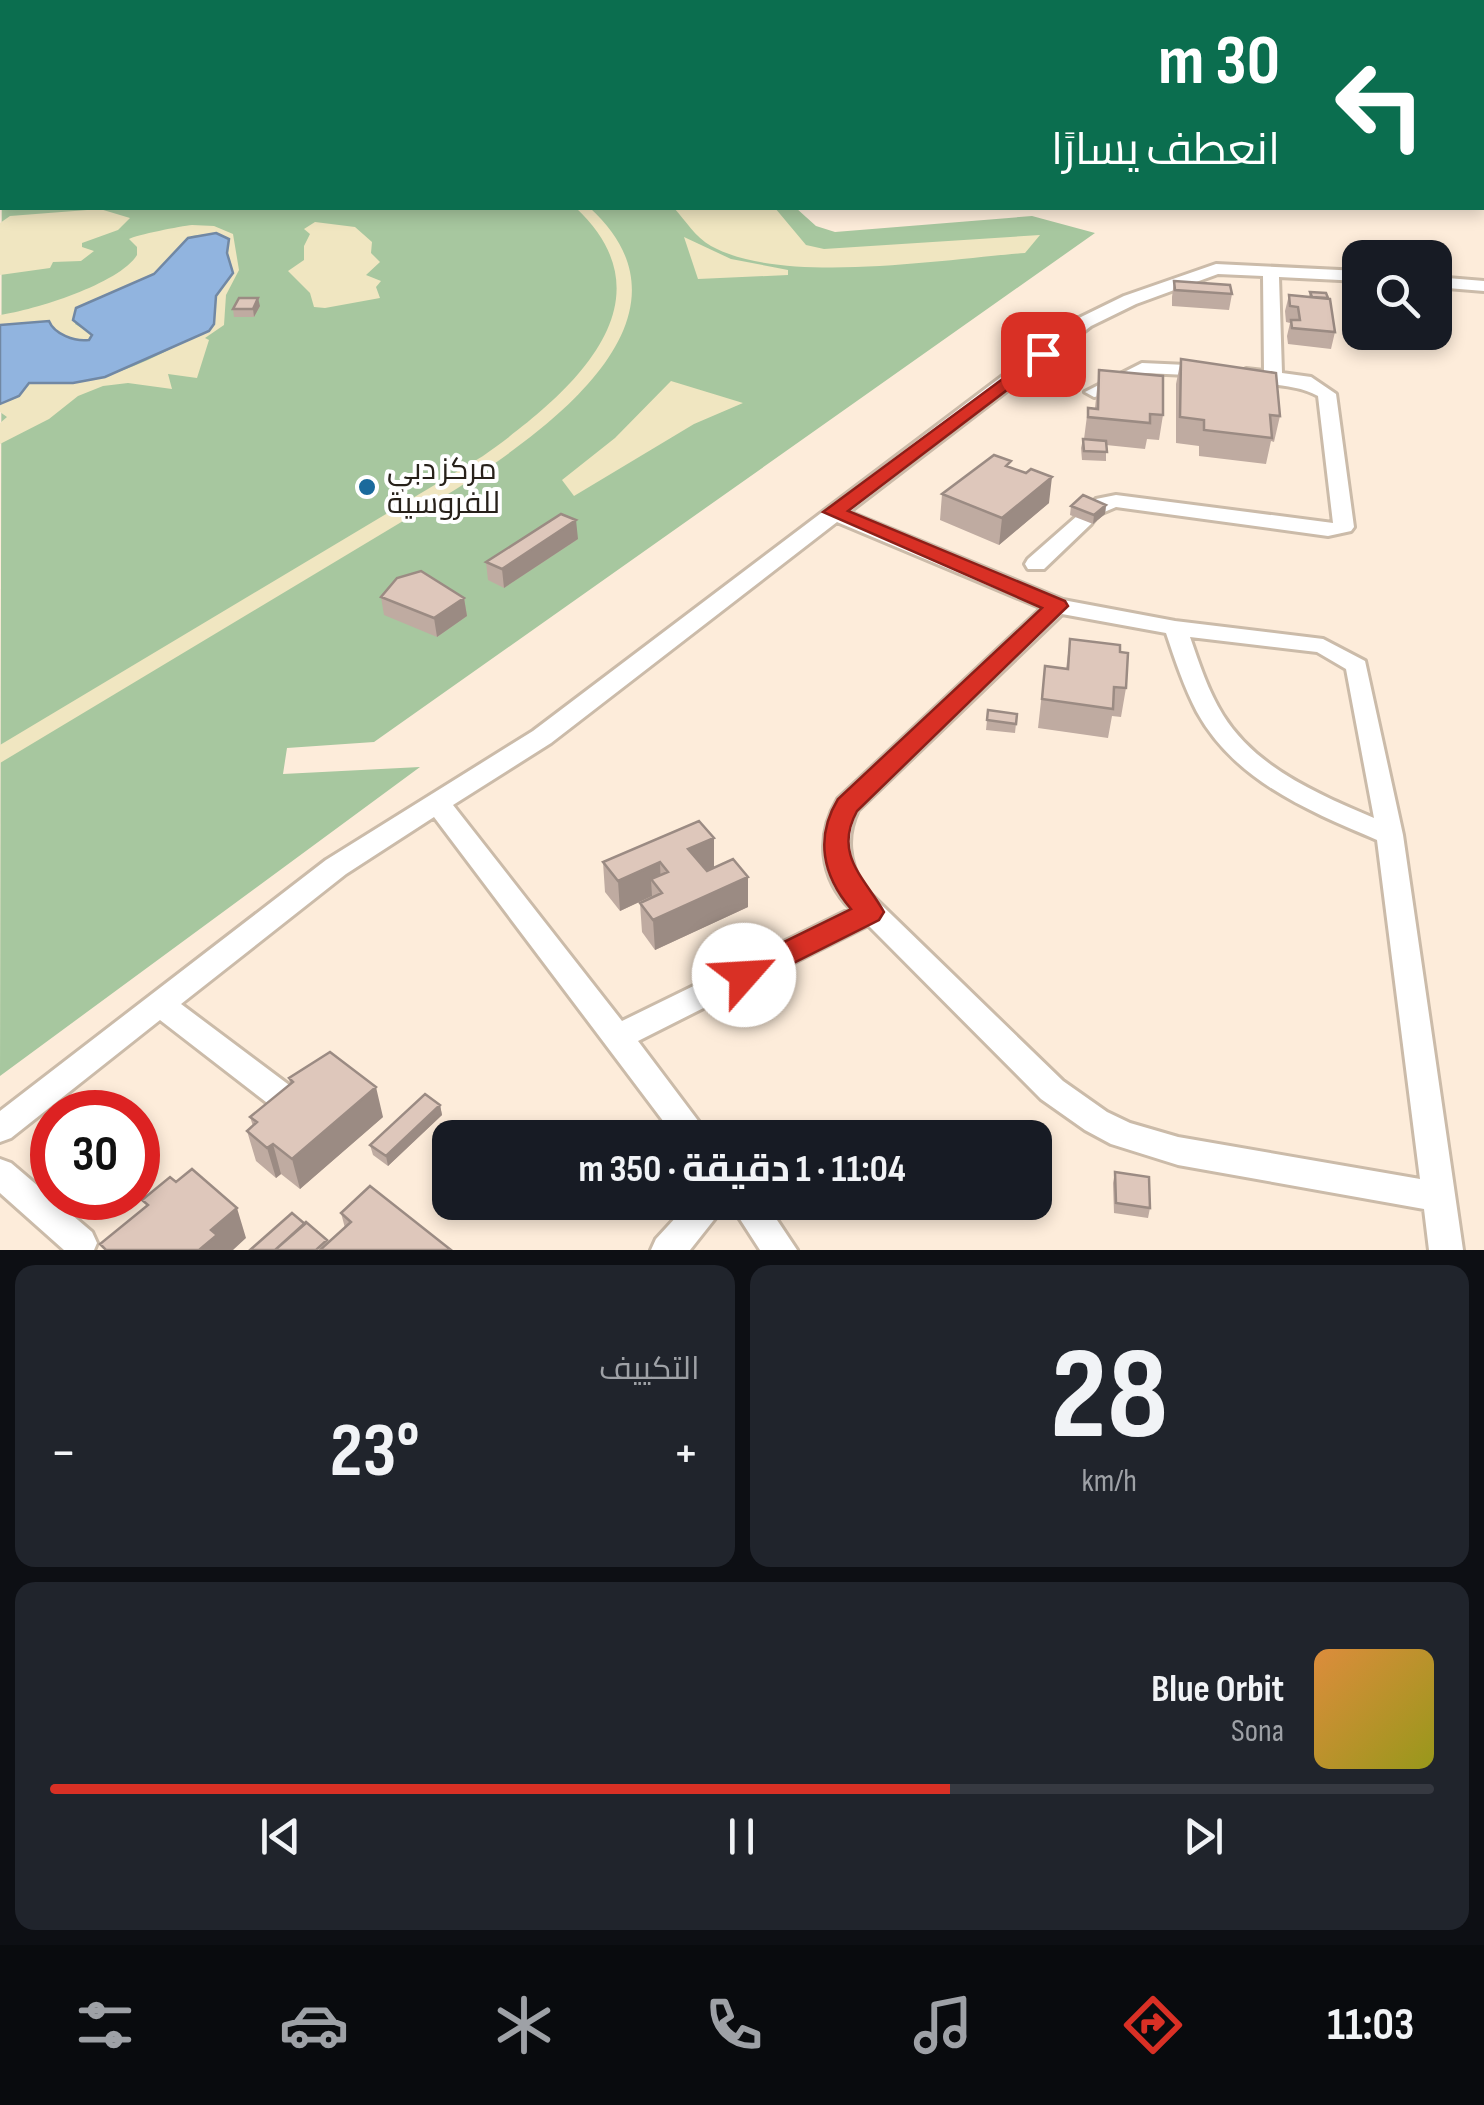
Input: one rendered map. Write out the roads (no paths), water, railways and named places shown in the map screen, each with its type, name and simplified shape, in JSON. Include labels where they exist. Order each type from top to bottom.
[{"type":"street","points":[[0,1129],[336,867],[542,737],[1100,314],[1202,272],[1232,267],[1342,275]]},
{"type":"street","points":[[1271,269],[1274,377]]},
{"type":"street","points":[[1452,283],[1484,286]]},
{"type":"street","points":[[1036,564],[1102,503],[1116,500],[1328,530],[1344,527],[1327,394],[1305,380],[1155,367],[1132,371],[1094,392]]},
{"type":"street","points":[[834,512],[1057,606],[1175,628],[1323,646],[1357,666],[1390,835],[1446,1250]]},
{"type":"street","points":[[1057,606],[847,806],[838,821],[835,856],[852,893],[1052,1090],[1122,1134],[1178,1151],[1438,1197]]},
{"type":"street","points":[[1175,628],[1204,702],[1233,743],[1306,797],[1390,835]]},
{"type":"street","points":[[437,804],[681,1120]]},
{"type":"street","points":[[618,1037],[870,912]]},
{"type":"street","points":[[160,1004],[290,1103]]},
{"type":"street","points":[[0,1173],[80,1243]]},
{"type":"street","points":[[668,1250],[696,1220]]},
{"type":"street","points":[[758,1220],[780,1250]]},
{"type":"water","points":[[216,233],[229,239],[227,253],[233,273],[216,296],[214,324],[209,331],[105,377],[73,383],[29,383],[19,396],[0,404],[0,325],[49,321],[66,336],[89,340],[92,335],[73,320],[76,308],[154,274],[188,238]]},
{"type":"place","name":"مركز دبي للفروسية","points":[[367,487]]}]
